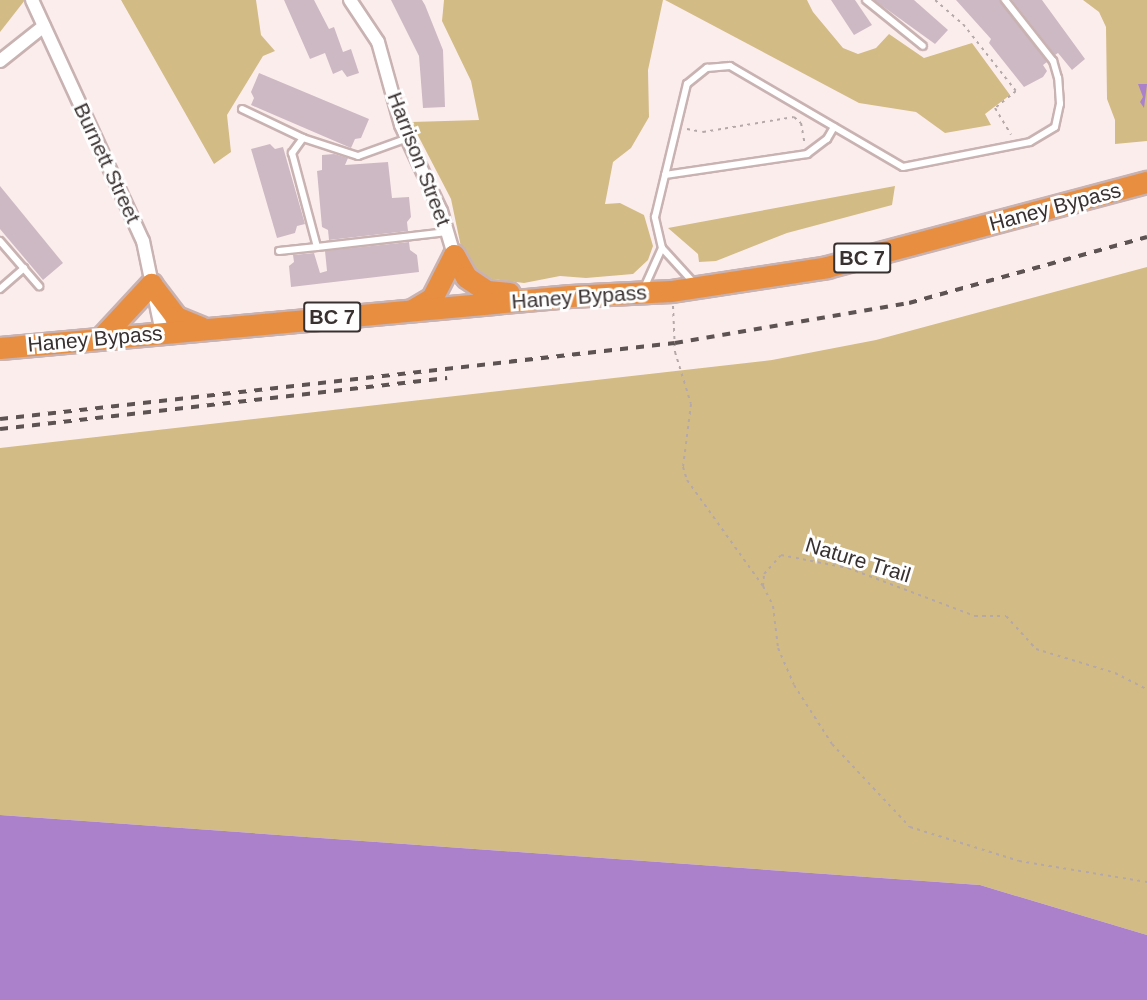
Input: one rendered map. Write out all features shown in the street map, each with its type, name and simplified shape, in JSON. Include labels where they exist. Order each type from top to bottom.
[{"type":"highway","name":"Haney Bypass","points":[[0,348],[570,296],[671,291],[699,287],[827,267],[1147,182]]},
{"type":"highway","points":[[454,255],[466,277],[487,291],[570,296]]},
{"type":"highway","points":[[412,310],[432,298],[454,255]]},
{"type":"highway","points":[[101,338],[151,284],[176,317],[206,329]]},
{"type":"street","name":"Burnett Street","points":[[32,0],[142,241],[162,333]]},
{"type":"street","name":"Harrison Street","points":[[350,0],[378,42],[408,138],[448,232],[454,255]]},
{"type":"street","points":[[0,61],[44,26]]},
{"type":"lane","points":[[866,0],[923,46]]},
{"type":"lane","points":[[699,287],[662,248],[655,217],[687,84],[707,68],[730,66],[903,167],[1030,142],[1055,127],[1058,87],[1053,61],[1005,0]]},
{"type":"lane","points":[[242,109],[303,138],[358,156],[408,138]]},
{"type":"lane","points":[[665,175],[806,154],[827,140],[834,127]]},
{"type":"lane","points":[[303,138],[292,153],[317,247]]},
{"type":"lane","points":[[279,251],[448,232]]},
{"type":"lane","points":[[0,241],[39,286]]},
{"type":"lane","points":[[643,292],[646,276],[662,248]]},
{"type":"lane","points":[[0,290],[24,268]]},
{"type":"path","points":[[935,0],[963,24],[1016,91],[995,108],[1017,144]]},
{"type":"path","points":[[677,127],[703,132],[794,117],[801,123],[806,154]]},
{"type":"path","points":[[671,291],[675,352],[692,404],[683,466],[687,480],[763,586],[773,606],[778,648],[794,685],[832,744],[910,827],[1019,861],[1147,882]]},
{"type":"path","name":"Nature Trail","points":[[763,586],[764,574],[781,555],[848,568],[961,612],[1006,616],[1036,649],[1115,673],[1147,689]]},
{"type":"shaded area","points":[[0,0],[25,0],[0,32]]},
{"type":"shaded area","points":[[121,0],[256,0],[261,35],[275,51],[263,56],[227,115],[231,152],[214,164]]},
{"type":"shaded area","points":[[444,0],[663,0],[648,70],[649,117],[631,148],[613,162],[605,204],[620,203],[644,215],[653,246],[648,260],[633,274],[586,278],[560,276],[524,283],[485,278],[471,268],[461,247],[451,199],[411,122],[479,120],[471,81],[442,21]]},
{"type":"shaded area","points":[[665,0],[807,0],[813,12],[843,48],[858,54],[876,48],[889,34],[924,58],[972,43],[1010,95],[985,114],[991,125],[945,133],[916,112],[859,103]]},
{"type":"shaded area","points":[[1083,0],[1147,0],[1147,141],[1115,144],[1115,120],[1107,99],[1106,27],[1099,12]]},
{"type":"shaded area","points":[[1138,84],[1147,84],[1144,108],[1140,102],[1143,97]]},
{"type":"shaded area","points":[[895,186],[892,205],[787,233],[716,261],[699,262],[698,254],[668,228]]},
{"type":"shaded area","points":[[1147,267],[1147,935],[980,885],[0,815],[0,448],[772,360],[876,340]]},
{"type":"shaded area","points":[[0,815],[980,885],[1147,935],[1147,1000],[0,1000]]},
{"type":"building","points":[[284,0],[314,0],[329,29],[334,27],[343,52],[351,49],[359,73],[347,77],[342,70],[333,74],[325,53],[310,59]]},
{"type":"building","points":[[391,0],[422,0],[425,5],[443,50],[445,107],[423,108],[419,56]]},
{"type":"building","points":[[831,0],[855,0],[872,25],[854,35]]},
{"type":"building","points":[[874,0],[914,0],[948,30],[935,44]]},
{"type":"building","points":[[956,0],[1000,0],[1047,62],[1043,65],[1047,71],[1043,77],[1024,87],[989,43],[991,39]]},
{"type":"building","points":[[1012,0],[1042,0],[1085,59],[1072,70],[1058,53],[1055,55]]},
{"type":"building","points":[[259,73],[369,119],[361,138],[355,139],[351,148],[251,105],[254,98],[251,92]]},
{"type":"building","points":[[270,144],[275,149],[283,147],[305,224],[297,226],[295,233],[277,238],[251,149]]},
{"type":"building","points":[[334,154],[348,158],[345,165],[388,162],[392,198],[409,197],[411,217],[407,222],[408,231],[329,240],[328,230],[322,227],[317,171],[322,170],[322,155]]},
{"type":"building","points":[[0,186],[63,263],[43,280],[0,229]]},
{"type":"building","points":[[409,242],[410,250],[417,255],[419,272],[291,287],[289,266],[294,262],[293,255],[314,253],[320,273],[327,271],[325,251]]},
{"type":"railway","points":[[0,419],[675,343],[909,303],[1147,237]]},
{"type":"railway","points":[[0,429],[447,378]]}]
